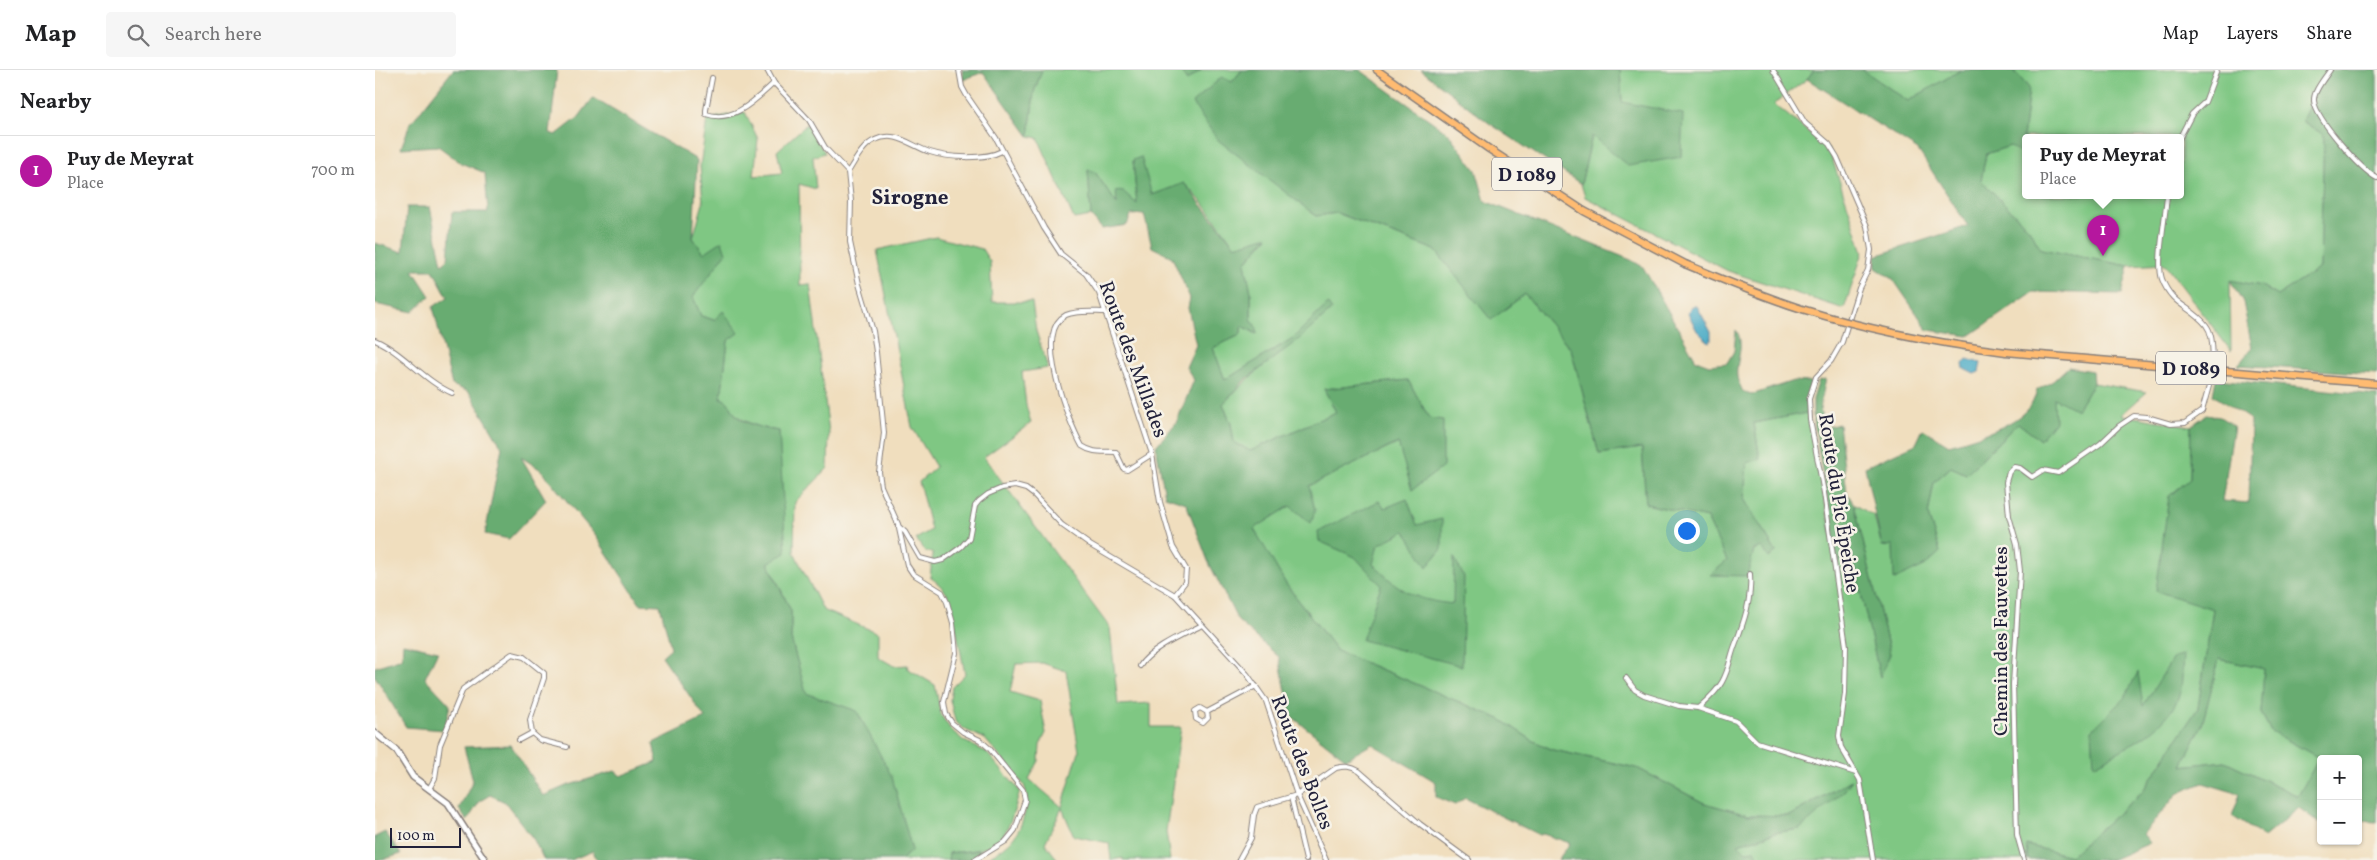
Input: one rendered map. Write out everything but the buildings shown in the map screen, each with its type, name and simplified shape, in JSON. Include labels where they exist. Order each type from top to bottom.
[{"type":"highway","name":"D 1089","points":[[1377,70],[1489,149],[1584,211],[1685,264],[1802,309],[1915,338],[2006,352],[2377,384]]},
{"type":"street","points":[[767,70],[774,83],[809,120],[826,149],[848,172],[851,201],[850,242],[859,284],[873,330],[876,352],[884,433],[879,472],[881,486],[898,526],[907,565],[913,574],[941,592],[947,602],[953,623],[956,653],[944,702],[946,714],[952,723],[963,732],[980,740],[989,748],[1023,790],[1025,800],[1015,830],[1006,841],[975,860]]},
{"type":"street","name":"Route des Millades","points":[[959,70],[967,96],[996,138],[1044,228],[1061,254],[1093,282],[1135,397],[1152,454],[1173,547],[1186,569],[1185,582],[1175,595]]},
{"type":"street","name":"Route du Pic Épeiche","points":[[1773,70],[1805,123],[1829,144],[1837,157],[1867,226],[1871,250],[1869,270],[1859,288],[1842,342],[1831,361],[1816,377],[1809,399],[1810,420],[1824,493],[1846,646],[1845,694],[1839,736],[1841,747],[1857,773],[1873,860]]},
{"type":"street","points":[[2183,134],[2193,114],[2208,97],[2217,70]]},
{"type":"street","points":[[2329,70],[2314,100],[2317,108],[2323,121],[2367,173],[2377,178]]},
{"type":"street","points":[[712,78],[706,110],[707,114],[713,116],[743,111],[774,83]]},
{"type":"street","points":[[848,172],[865,148],[874,140],[885,137],[895,137],[928,152],[947,156],[968,156],[1002,151]]},
{"type":"street","points":[[2167,199],[2161,277],[2167,291],[2178,304],[2207,326],[2212,337],[2213,358]]},
{"type":"street","points":[[1105,312],[1065,316],[1056,328],[1052,341],[1055,373],[1082,446],[1099,452],[1116,452],[1127,470],[1152,454]]},
{"type":"street","points":[[375,340],[423,372],[440,388],[452,393]]},
{"type":"street","name":"Chemin des Fauvettes","points":[[2024,860],[2017,835],[2013,684],[2019,571],[2017,544],[2009,516],[2006,482],[2009,472],[2014,467],[2020,468],[2032,477],[2043,470],[2058,473],[2100,444],[2119,426],[2134,416],[2147,417],[2171,424],[2185,423],[2202,412],[2211,379]]},
{"type":"street","name":"Route des Bolles","points":[[898,526],[905,532],[920,558],[935,562],[943,560],[961,547],[969,538],[975,506],[979,501],[988,494],[1002,488],[1015,486],[1034,495],[1062,525],[1091,545],[1175,595],[1257,686],[1265,701],[1297,795],[1326,860]]},
{"type":"street","points":[[1698,708],[1713,695],[1729,668],[1734,647],[1743,627],[1752,591],[1750,574]]},
{"type":"street","points":[[1140,666],[1143,661],[1167,645],[1202,625]]},
{"type":"street","points":[[429,789],[435,778],[440,745],[463,689],[512,654],[524,657],[544,674],[530,720],[532,733],[541,740],[567,747]]},
{"type":"street","points":[[1626,678],[1635,690],[1644,695],[1679,706],[1698,708],[1736,721],[1757,742],[1857,773]]},
{"type":"street","points":[[1207,712],[1257,686]]},
{"type":"street","points":[[375,733],[396,750],[413,776],[448,803],[485,860]]},
{"type":"street","points":[[519,740],[532,733]]},
{"type":"street","points":[[1239,860],[1251,838],[1253,815],[1257,807],[1297,795],[1336,768],[1351,767],[1375,784],[1419,824],[1469,860]]},
{"type":"street","points":[[1291,797],[1306,860]]},
{"type":"green space","points":[[453,70],[557,70],[550,133],[556,135],[578,118],[593,98],[697,160],[693,238],[704,253],[722,241],[726,253],[693,297],[701,316],[714,320],[723,311],[739,333],[728,341],[721,398],[745,422],[779,431],[786,553],[768,563],[791,611],[791,639],[806,693],[857,711],[892,777],[912,850],[901,860],[597,860],[593,851],[571,860],[544,860],[534,840],[505,802],[490,795],[480,801],[467,821],[459,809],[473,781],[464,747],[511,745],[543,796],[566,786],[615,771],[621,776],[657,762],[653,743],[705,718],[662,656],[671,648],[660,605],[640,604],[595,535],[541,470],[521,457],[546,500],[509,539],[485,534],[502,447],[469,392],[452,385],[433,307],[448,297],[433,270],[413,270],[430,296],[413,312],[375,304],[375,243],[403,252],[407,207],[430,207],[442,264],[448,259],[452,212],[488,212],[485,173],[461,163],[438,146],[401,148],[410,124]]},
{"type":"green space","points":[[962,70],[1042,70],[1034,92],[1029,136],[983,72],[963,80]]},
{"type":"green space","points":[[1042,70],[1187,70],[1182,74],[1187,80],[1202,70],[1242,70],[1232,82],[1316,216],[1337,213],[1435,250],[1491,319],[1525,294],[1571,349],[1599,454],[1642,448],[1646,504],[1707,518],[1728,561],[1711,575],[1761,547],[1776,552],[1744,499],[1747,463],[1760,459],[1754,423],[1807,413],[1837,562],[1852,554],[1880,676],[1890,654],[1854,504],[1874,516],[1882,547],[1893,545],[1895,580],[1940,552],[1928,515],[1934,482],[1951,467],[1966,474],[2018,423],[2040,440],[2054,397],[2077,410],[2093,383],[2147,392],[2121,415],[2191,426],[2190,479],[2213,609],[2198,708],[2142,792],[2070,856],[2026,845],[2027,860],[1760,860],[1760,858],[1745,851],[1738,844],[1779,832],[1800,829],[1851,780],[1789,816],[1748,815],[1704,803],[1637,768],[1553,750],[1532,740],[1500,719],[1337,651],[1286,584],[1253,529],[1290,506],[1315,510],[1308,486],[1399,443],[1412,490],[1429,418],[1408,380],[1324,389],[1336,412],[1250,451],[1234,442],[1231,424],[1223,404],[1262,367],[1332,310],[1328,305],[1293,338],[1225,380],[1213,348],[1240,335],[1243,326],[1256,334],[1257,329],[1251,319],[1251,292],[1245,263],[1268,237],[1235,246],[1203,203],[1184,183],[1153,195],[1133,160],[1137,204],[1116,191],[1118,206],[1095,172],[1088,170],[1091,216],[1074,219],[1038,138],[1029,136],[1034,92]]},
{"type":"green space","points":[[1187,70],[1201,70],[1187,81],[1182,74]]},
{"type":"green space","points":[[1242,70],[1360,70],[1448,133],[1476,170],[1485,201],[1631,260],[1643,267],[1696,360],[1709,365],[1727,363],[1734,351],[1736,330],[1740,341],[1737,377],[1743,392],[1751,395],[1793,381],[1811,382],[1806,399],[1807,413],[1754,423],[1760,459],[1747,463],[1744,499],[1776,552],[1769,558],[1762,547],[1754,550],[1747,576],[1710,575],[1727,561],[1707,518],[1646,504],[1642,448],[1599,454],[1571,349],[1525,294],[1491,320],[1435,250],[1337,213],[1316,216],[1218,140],[1192,103],[1222,77],[1232,82]]},
{"type":"green space","points":[[1421,70],[1620,70],[1622,102],[1683,114],[1681,157],[1628,166],[1592,136],[1581,184],[1489,123]]},
{"type":"green space","points":[[1620,70],[1814,70],[1807,79],[1774,104],[1829,149],[1863,252],[1844,309],[1728,271],[1585,197],[1581,184],[1592,136],[1622,102]]},
{"type":"green space","points":[[1814,70],[1863,70],[1908,101],[1961,70],[2013,70],[2029,88],[2021,154],[2010,146],[1986,154],[1981,180],[2029,229],[2041,249],[2129,266],[2122,294],[2033,292],[1969,336],[1928,330],[1893,279],[1876,268],[1875,256],[1968,226],[1918,150],[1807,79]]},
{"type":"green space","points":[[1862,70],[1961,70],[1908,101]]},
{"type":"green space","points":[[2013,70],[2325,70],[2302,121],[2324,135],[2320,268],[2277,296],[2262,286],[2230,281],[2231,351],[2165,264],[2129,266],[2041,249],[2029,229],[1981,180],[1986,154],[2010,146],[2021,154],[2022,146],[2022,199],[2184,199],[2184,134],[2023,134],[2029,88]]},
{"type":"green space","points":[[2325,70],[2377,70],[2377,374],[2238,365],[2252,348],[2243,302],[2230,280],[2262,286],[2277,296],[2320,268],[2324,135],[2302,121]]},
{"type":"green space","points":[[745,112],[758,139],[754,176],[782,173],[777,151],[807,124],[825,153],[813,157],[816,189],[799,184],[800,285],[810,284],[829,432],[828,468],[795,502],[794,552],[823,610],[878,633],[878,657],[894,666],[908,665],[907,668],[935,685],[941,715],[951,730],[964,741],[986,752],[1020,791],[1010,822],[999,839],[992,845],[949,853],[948,860],[901,860],[912,850],[857,711],[806,694],[791,639],[791,611],[768,562],[779,431],[743,420],[734,413],[728,402],[721,398],[728,341],[714,320],[701,316],[693,297],[704,254],[693,238],[703,203],[700,166],[707,119]]},
{"type":"green space","points":[[1141,157],[1152,195],[1184,183],[1235,246],[1268,236],[1245,263],[1251,292],[1251,319],[1257,329],[1257,334],[1243,326],[1240,335],[1213,348],[1225,380],[1293,338],[1328,304],[1332,310],[1298,340],[1245,380],[1223,404],[1231,424],[1234,442],[1250,451],[1336,412],[1324,389],[1408,380],[1429,418],[1443,420],[1443,467],[1412,490],[1398,443],[1309,486],[1315,510],[1311,523],[1290,506],[1254,529],[1286,584],[1337,651],[1500,719],[1532,740],[1553,750],[1637,768],[1704,803],[1748,815],[1789,816],[1852,780],[1844,791],[1800,829],[1779,832],[1738,844],[1745,851],[1755,850],[1760,860],[1558,860],[1570,843],[1543,834],[1539,835],[1465,798],[1455,805],[1436,797],[1436,782],[1372,744],[1346,759],[1291,716],[1279,657],[1238,621],[1208,561],[1186,503],[1165,496],[1156,446],[1176,423],[1194,380],[1186,367],[1196,345],[1188,308],[1190,298],[1172,257],[1152,247],[1144,214],[1131,215],[1127,225],[1102,229],[1091,216],[1088,169],[1095,172],[1117,204],[1116,191],[1124,192],[1137,204],[1133,160]]},
{"type":"green space","points":[[936,237],[982,249],[990,262],[992,302],[1032,302],[1036,331],[1048,368],[1022,372],[1026,405],[1031,423],[984,457],[1110,628],[1118,705],[1151,703],[1151,727],[1181,727],[1166,831],[1170,860],[1123,860],[1123,858],[1111,860],[1109,843],[1074,836],[1062,808],[1045,843],[1058,860],[983,860],[1006,846],[1014,838],[1024,816],[1026,792],[1024,785],[985,739],[964,729],[955,721],[950,700],[952,687],[965,674],[952,608],[944,590],[930,577],[933,552],[925,552],[916,539],[931,530],[919,482],[936,467],[912,427],[877,250]],"holes":[[[1042,663],[1066,671],[1079,751],[1062,807],[1029,779],[1039,761],[1040,745],[1046,733],[1040,701],[1010,692],[1016,664]]]},
{"type":"green space","points":[[2068,367],[2092,371],[2093,383],[2077,410],[2054,398],[2055,421],[2040,440],[2018,423],[1966,474],[1951,467],[1934,482],[1928,515],[1940,552],[1926,565],[1894,580],[1893,545],[1882,547],[1865,467],[1916,444],[1923,429],[1949,445],[2002,427],[2025,412],[2033,402],[2037,390],[2053,381]]},
{"type":"green space","points":[[1826,379],[1820,406],[1823,428],[1839,424],[1847,493],[1854,504],[1890,654],[1880,677],[1852,554],[1837,562],[1813,415],[1813,399],[1819,380]]},
{"type":"green space","points":[[2216,379],[2377,395],[2377,822],[2362,821],[2362,755],[2317,755],[2317,757],[2271,731],[2261,713],[2264,669],[2219,659],[2202,725],[2182,766],[2225,761],[2298,796],[2317,762],[2317,821],[2299,808],[2264,837],[2232,816],[2240,794],[2203,783],[2178,793],[2143,834],[2150,843],[2111,860],[2028,860],[2026,845],[2070,856],[2142,792],[2198,708],[2213,609],[2156,591],[2169,496],[2190,479],[2191,426],[2206,415],[2220,417],[2234,426],[2222,501],[2249,503],[2251,420],[2213,395]]},
{"type":"green space","points":[[1407,499],[1417,525],[1442,519],[1442,549],[1427,567],[1405,531],[1378,545],[1373,564],[1391,581],[1409,593],[1428,600],[1453,604],[1454,557],[1464,577],[1462,666],[1362,640],[1381,585],[1355,557],[1319,541],[1318,532],[1379,501],[1385,508]]},
{"type":"green space","points":[[403,643],[438,651],[425,678],[450,705],[444,730],[406,727],[375,676],[375,667],[402,658]]},
{"type":"green space","points":[[2183,654],[2180,692],[2175,705],[2167,717],[2145,736],[2094,765],[2092,730],[2125,697],[2138,672],[2143,706],[2173,658]]},
{"type":"green space","points":[[2219,659],[2265,669],[2261,713],[2271,731],[2317,756],[2317,763],[2298,796],[2225,761],[2182,766],[2202,725]]},
{"type":"green space","points":[[385,832],[401,854],[382,860],[375,860],[375,837]]},
{"type":"green space","points":[[983,850],[968,860],[948,860],[949,853]]},
{"type":"water","points":[[1691,306],[1697,306],[1711,332],[1711,341],[1709,342],[1697,331],[1688,313]]},
{"type":"water","points":[[1967,359],[1981,363],[1979,372],[1974,374],[1964,369],[1963,364]]},
{"type":"tunnel","points":[[2211,379],[2213,358]]},
{"type":"place","name":"Puy de Meyrat","points":[[2103,256]]},
{"type":"district","name":"Sirogne","points":[[910,197]]}]
